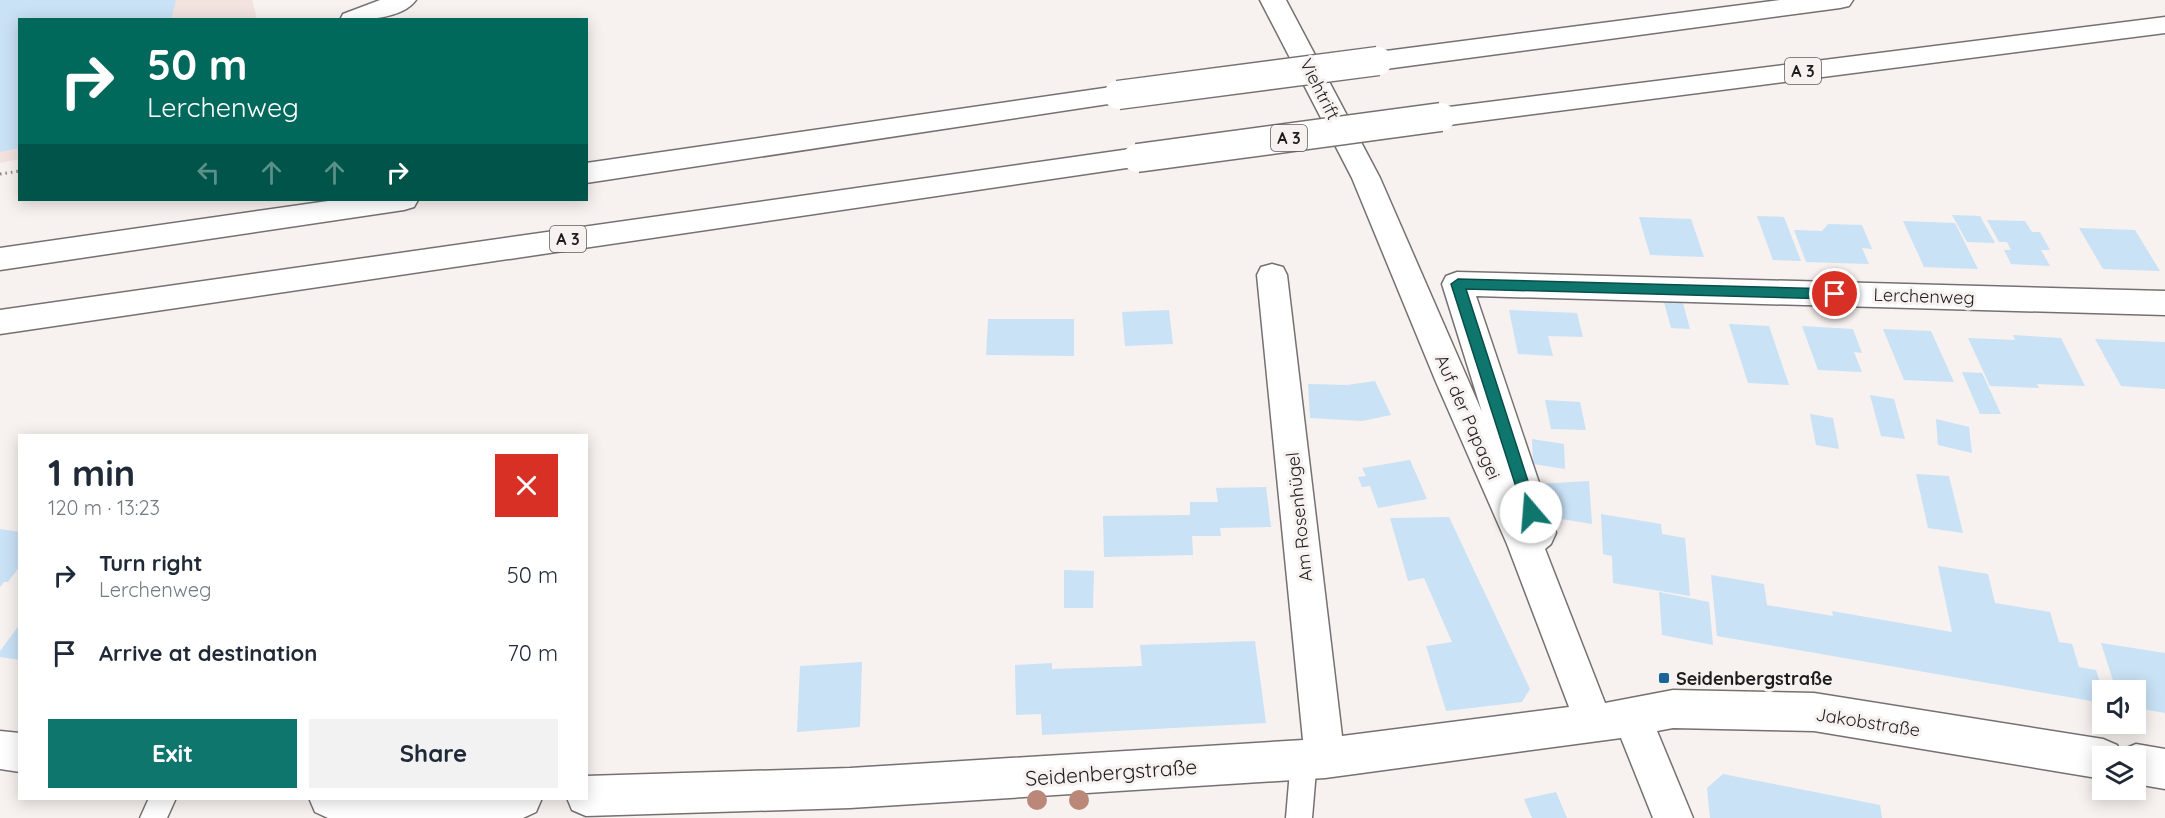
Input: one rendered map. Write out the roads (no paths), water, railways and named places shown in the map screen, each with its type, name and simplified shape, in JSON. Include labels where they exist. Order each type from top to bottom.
[{"type":"main road","points":[[357,18],[403,0]]},
{"type":"main road","name":"Viehtrift","points":[[1273,0],[1366,178]]},
{"type":"main road","points":[[588,173],[1118,95],[1840,0]]},
{"type":"main road","name":"A 3","points":[[0,322],[1137,158],[2165,25]]},
{"type":"main road","name":"Auf der Papagei","points":[[1366,178],[1452,382],[1525,543],[1594,723]]},
{"type":"main road","points":[[0,259],[397,201]]},
{"type":"main road","name":"Am Rosenhügel","points":[[1272,276],[1315,759]]},
{"type":"main road","name":"Lerchenweg","points":[[1525,543],[1538,533],[1458,284],[2165,303]]},
{"type":"main road","name":"Jakobstraße","points":[[1632,718],[1673,709],[1814,712],[2092,757]]},
{"type":"main road","points":[[1632,718],[1672,818]]},
{"type":"main road","name":"Seidenbergstraße","points":[[588,796],[850,788],[1315,759],[1632,718]]},
{"type":"main road","points":[[0,750],[18,753]]},
{"type":"main road","points":[[2146,766],[2165,769]]},
{"type":"main road","points":[[343,800],[363,803],[458,800]]},
{"type":"lane","points":[[1299,818],[1315,759]]},
{"type":"lane","points":[[153,818],[162,800]]},
{"type":"place","name":"Seidenbergstraße","points":[[1664,678]]}]
